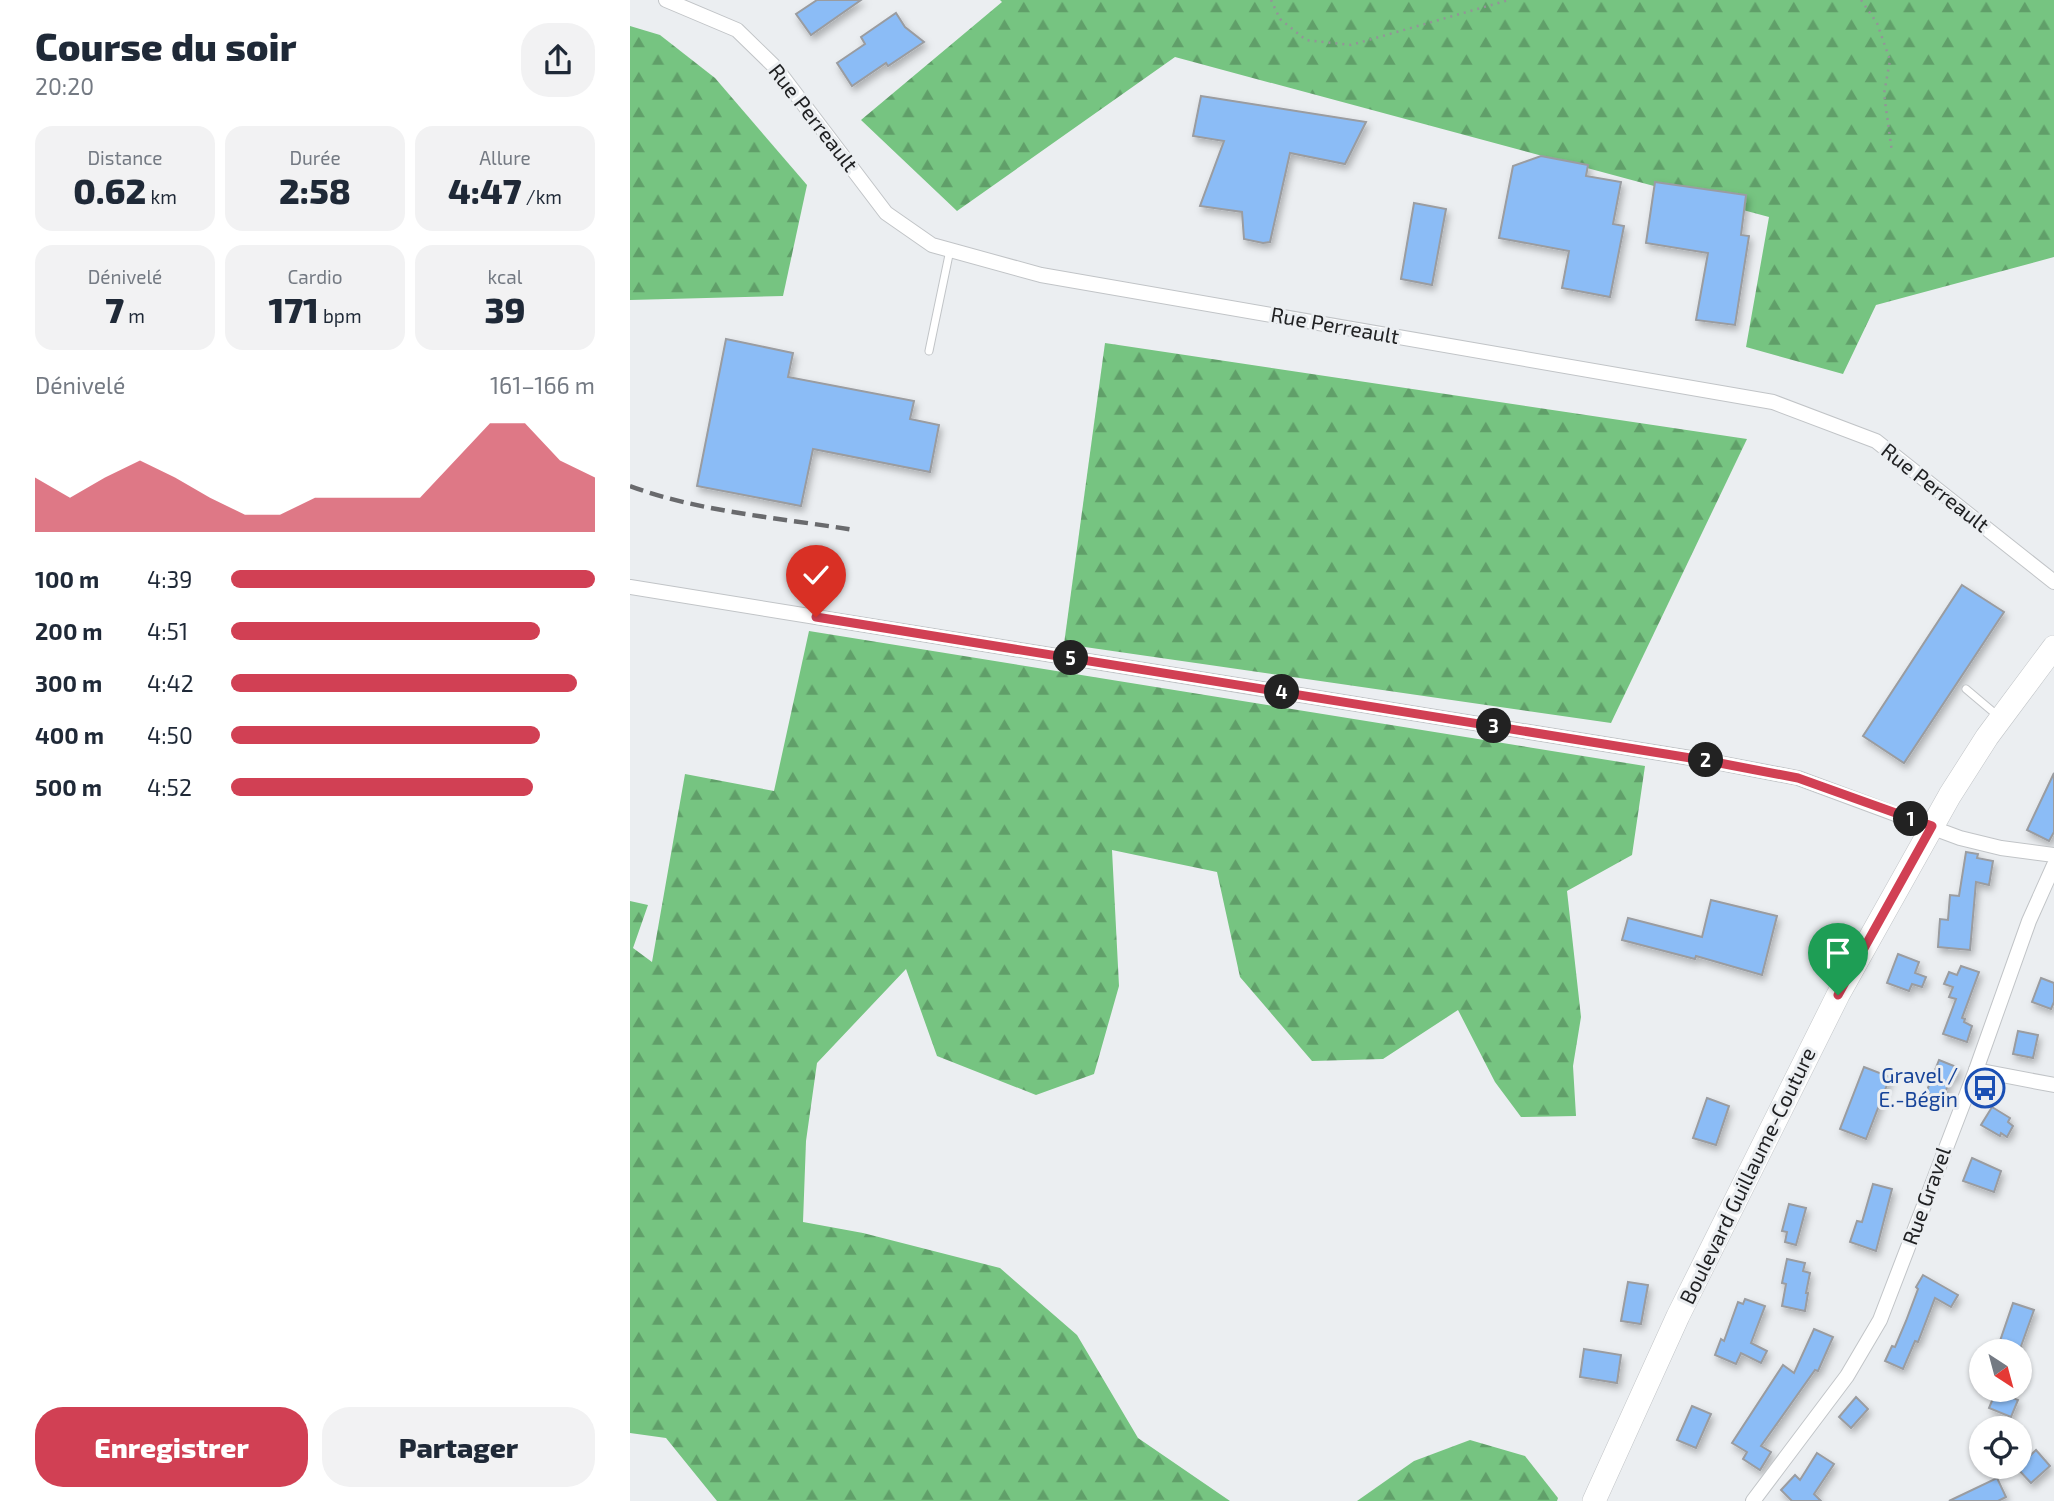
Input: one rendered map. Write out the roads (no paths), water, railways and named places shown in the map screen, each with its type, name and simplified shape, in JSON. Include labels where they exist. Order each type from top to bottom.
[{"type":"main road","name":"Boulevard Guillaume-Couture","points":[[1594,1501],[1678,1317],[1838,995],[1950,795],[2001,718],[2054,648]]},
{"type":"street","name":"Rue Perreault","points":[[666,0],[737,30],[776,68],[886,213],[932,245],[1041,275],[1773,402],[1876,441],[2054,582]]},
{"type":"street","points":[[630,587],[1709,761],[1798,778],[1956,837],[2054,855]]},
{"type":"street","name":"Rue Gravel","points":[[1754,1501],[1815,1420],[1868,1343],[1880,1320],[1976,1070],[2029,921],[2054,865]]},
{"type":"street","points":[[1976,1070],[2054,1085]]},
{"type":"lane","points":[[929,351],[950,250]]},
{"type":"lane","points":[[1966,689],[2001,718]]},
{"type":"railway","points":[[630,486],[712,508],[854,530]]},
{"type":"place","name":"Gravel / E.-Bégin","points":[[1985,1088]]}]
